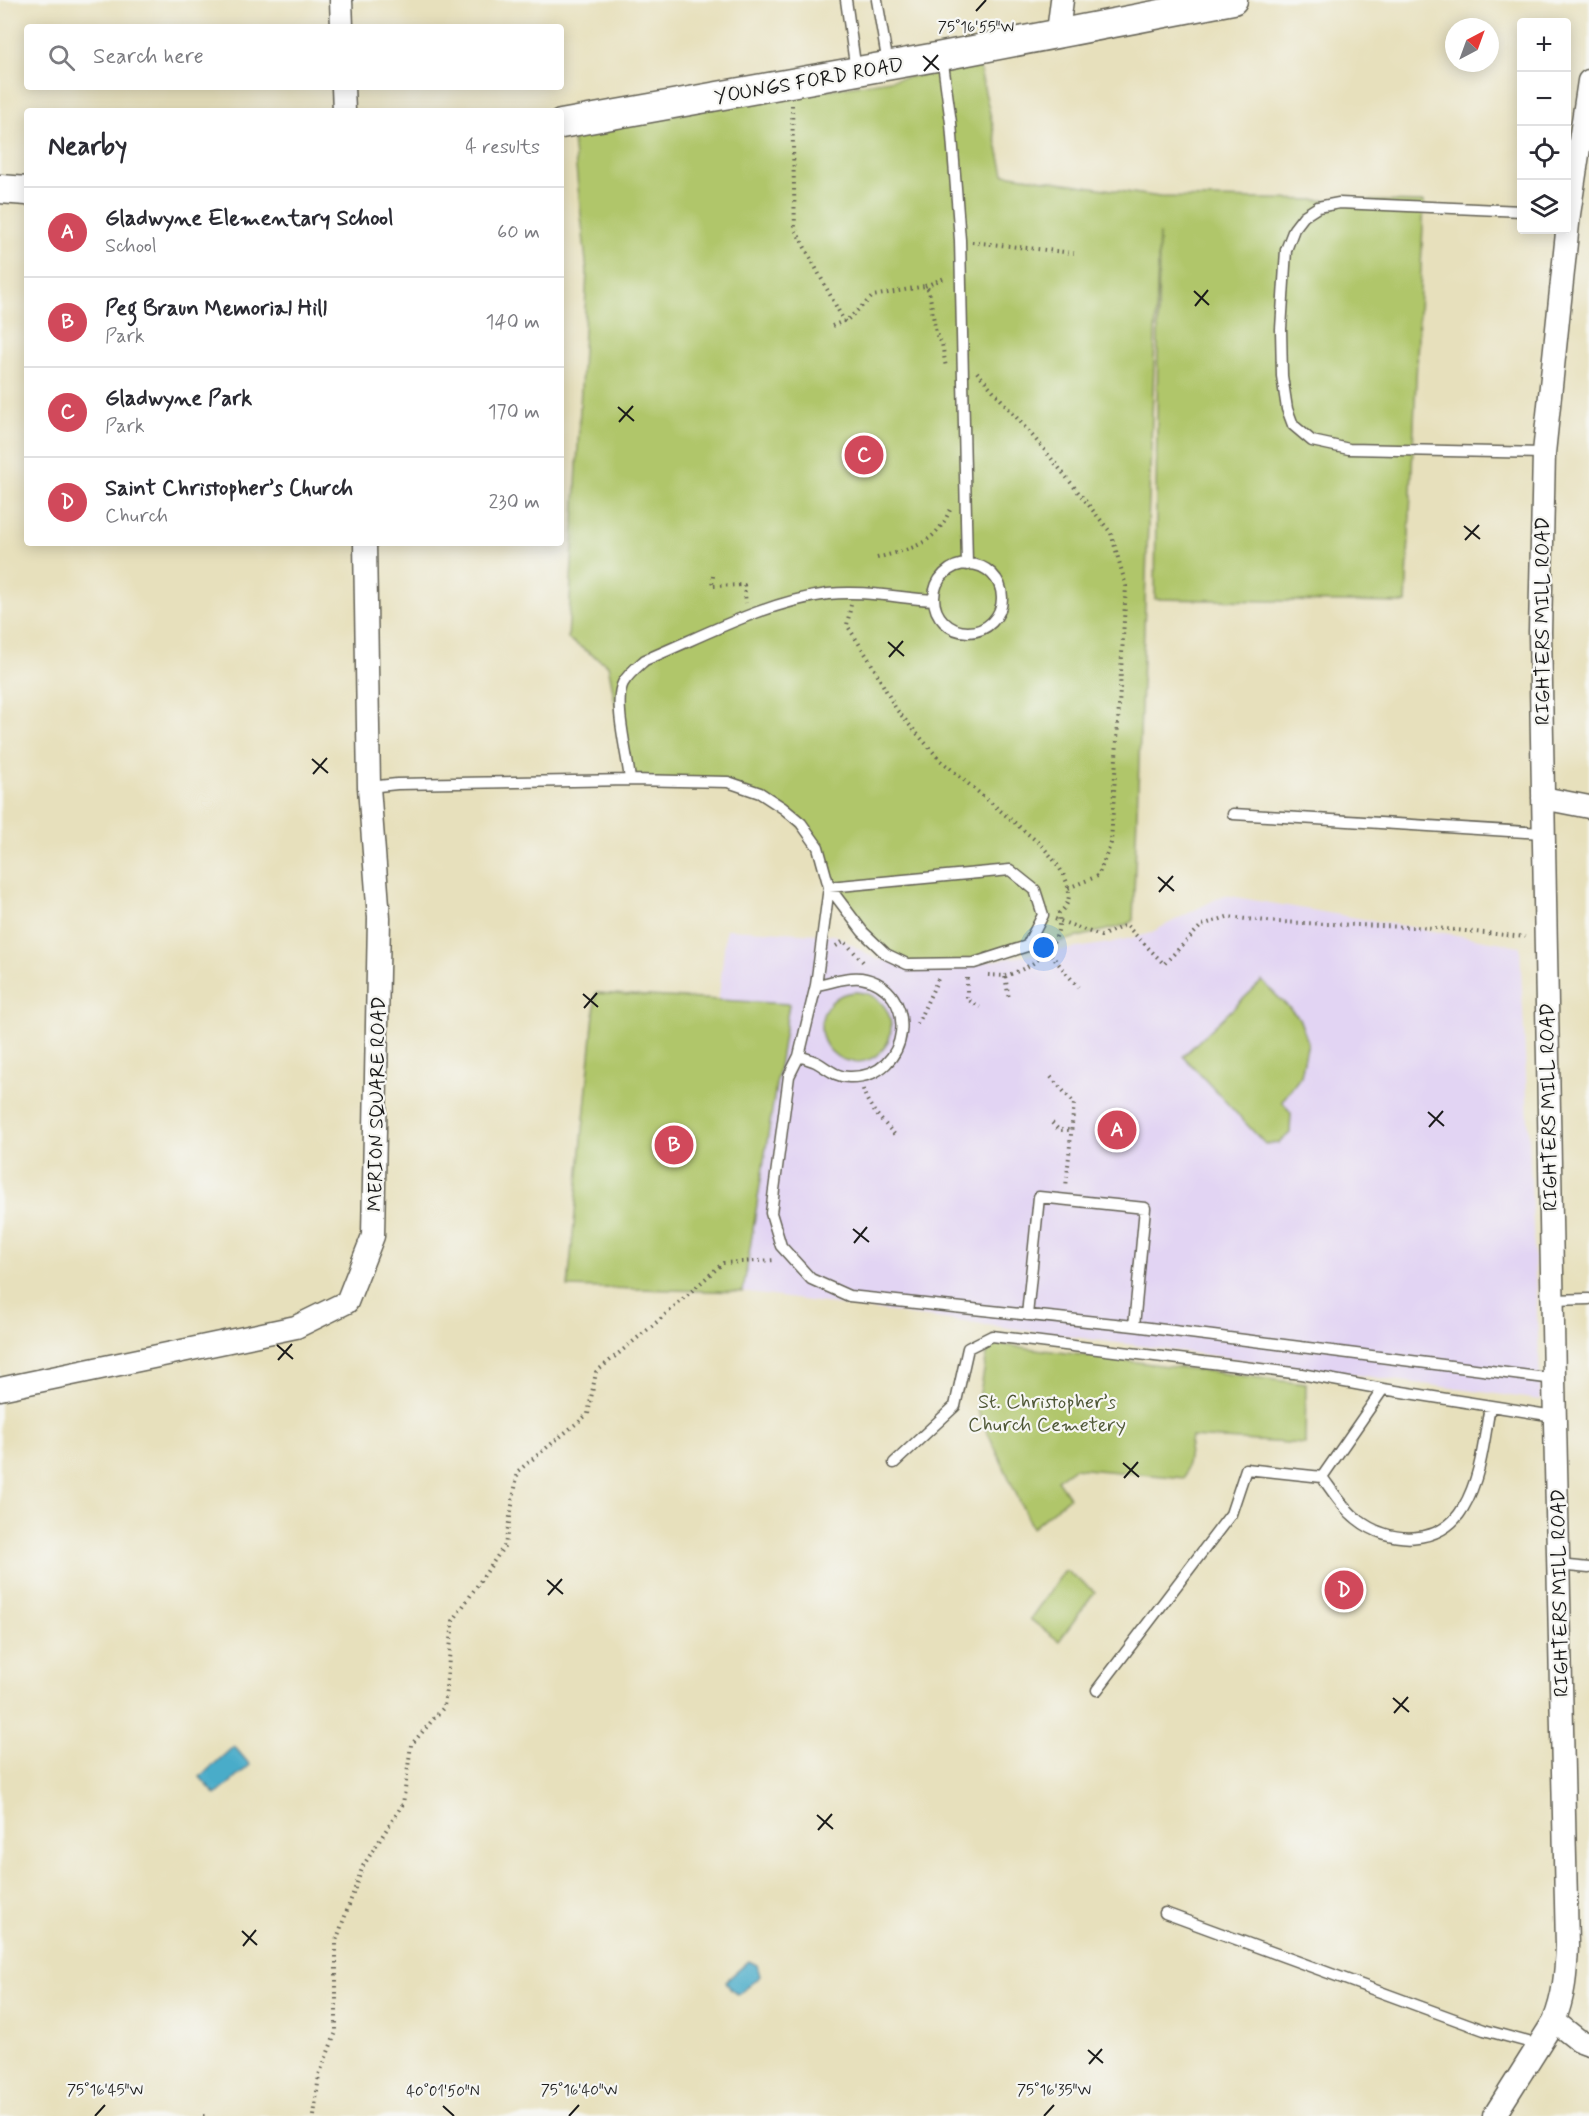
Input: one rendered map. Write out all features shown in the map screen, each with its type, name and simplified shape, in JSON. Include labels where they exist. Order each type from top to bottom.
[{"type":"street","points":[[341,0],[342,24]]},
{"type":"street","points":[[1058,32],[1062,0]]},
{"type":"street","name":"YOUNGS FORD ROAD","points":[[564,123],[942,56],[1232,0]]},
{"type":"street","name":"RIGHTERS MILL ROAD","points":[[1571,195],[1589,81]]},
{"type":"street","points":[[343,90],[344,108]]},
{"type":"street","points":[[0,189],[24,191]]},
{"type":"street","name":"RIGHTERS MILL ROAD","points":[[1494,2116],[1554,2021],[1561,2005],[1566,1977],[1540,632],[1544,453],[1566,234]]},
{"type":"street","name":"MERION SQUARE ROAD","points":[[0,1389],[296,1327],[347,1302],[373,1236],[379,918],[369,786],[365,546]]},
{"type":"street","points":[[1543,798],[1589,807]]},
{"type":"street","points":[[1554,2021],[1578,2040],[1589,2044]]},
{"type":"lane","points":[[846,0],[856,71]]},
{"type":"lane","points":[[877,0],[888,65]]},
{"type":"lane","points":[[942,56],[951,123],[960,240],[967,565]]},
{"type":"lane","points":[[1517,212],[1339,203],[1318,207],[1304,216],[1294,229],[1286,250],[1281,329],[1282,376],[1287,409],[1293,424],[1312,441],[1349,449],[1544,453]]},
{"type":"lane","points":[[967,565],[984,569],[992,575],[1001,591],[1000,609],[989,625],[973,632],[954,629],[940,618],[934,600],[939,580],[956,567],[967,565]]},
{"type":"lane","points":[[630,780],[618,699],[622,684],[645,660],[776,606],[828,594],[853,593],[934,600]]},
{"type":"lane","points":[[369,786],[630,780],[728,782],[760,793],[783,807],[801,823],[818,847],[829,887],[863,932],[886,954],[907,964],[974,963],[1027,946],[1043,915],[1035,890],[1010,870],[829,887]]},
{"type":"lane","points":[[1233,814],[1543,833]]},
{"type":"lane","points":[[829,887],[816,985],[799,1056],[789,1076],[771,1213],[781,1246],[811,1279],[849,1296],[1134,1326],[1554,1379]]},
{"type":"lane","points":[[799,1056],[816,1062],[830,1072],[846,1077],[864,1077],[879,1070],[892,1059],[900,1044],[903,1027],[899,1010],[891,995],[878,984],[861,978],[844,978],[828,984],[816,985]]},
{"type":"lane","points":[[1028,1315],[1039,1197],[1145,1208],[1134,1326]]},
{"type":"lane","points":[[1552,1300],[1589,1299]]},
{"type":"lane","points":[[894,1463],[955,1406],[968,1348],[992,1336],[1301,1374],[1554,1416]]},
{"type":"lane","points":[[1322,1477],[1383,1389]]},
{"type":"lane","points":[[1096,1690],[1231,1514],[1246,1469],[1322,1477],[1347,1510],[1366,1526],[1392,1536],[1406,1538],[1440,1532],[1460,1513],[1474,1484],[1490,1406]]},
{"type":"lane","points":[[1558,1565],[1589,1568]]},
{"type":"lane","points":[[1165,1913],[1484,2030],[1539,2045]]},
{"type":"path","points":[[792,83],[795,229],[844,321]]},
{"type":"path","points":[[960,240],[1074,253]]},
{"type":"path","points":[[832,326],[850,319],[873,296],[925,286],[960,273]]},
{"type":"path","points":[[925,286],[929,290],[936,334],[942,343],[948,378]]},
{"type":"path","points":[[942,343],[962,354],[1112,533],[1126,586],[1111,843],[1098,876],[1068,888]]},
{"type":"path","points":[[877,558],[919,546],[930,539],[945,522],[952,501]]},
{"type":"path","points":[[713,576],[712,586],[744,585]]},
{"type":"path","points":[[853,593],[847,625],[896,709],[940,760],[1046,851],[1063,874],[1068,888],[1070,900],[1059,913],[1060,921],[1056,938],[1037,962],[1005,976],[986,975]]},
{"type":"path","points":[[1043,915],[1101,936],[1126,925],[1164,964],[1202,924],[1227,917],[1277,922],[1436,928],[1545,940]]},
{"type":"path","points":[[835,955],[837,944],[844,941],[865,964],[873,968]]},
{"type":"path","points":[[1047,950],[1078,987]]},
{"type":"path","points":[[854,967],[865,964]]},
{"type":"path","points":[[966,975],[968,999],[980,1007]]},
{"type":"path","points":[[957,976],[976,975]]},
{"type":"path","points":[[1005,976],[1009,999]]},
{"type":"path","points":[[928,980],[948,978]]},
{"type":"path","points":[[913,1014],[918,1025],[938,979]]},
{"type":"path","points":[[1051,1077],[1074,1103],[1065,1200]]},
{"type":"path","points":[[862,1088],[865,1099],[872,1110],[895,1135]]},
{"type":"path","points":[[856,1089],[868,1088]]},
{"type":"path","points":[[1052,1123],[1059,1130],[1071,1130]]},
{"type":"path","points":[[314,2116],[319,2075],[336,2032],[336,1941],[363,1866],[403,1804],[411,1745],[444,1707],[453,1621],[506,1545],[518,1471],[588,1414],[596,1372],[723,1263],[793,1259]]},
{"type":"shaded area","points":[[1224,895],[1520,946],[1541,1400],[743,1292],[688,1291],[726,929],[835,935],[876,959],[945,968],[1109,943],[1148,934]]},
{"type":"green space","points":[[979,66],[1004,174],[1160,197],[1424,202],[1406,603],[1155,599],[1159,234],[1133,920],[1126,925],[974,963],[907,964],[886,954],[829,887],[818,847],[783,807],[728,782],[630,780],[608,665],[568,639],[587,272],[572,130]]},
{"type":"green space","points":[[1262,981],[1299,1018],[1308,1042],[1301,1076],[1282,1101],[1291,1113],[1290,1133],[1279,1143],[1265,1144],[1183,1056]]},
{"type":"green space","points":[[863,992],[876,998],[885,1007],[889,1013],[891,1027],[889,1041],[881,1052],[870,1060],[849,1062],[831,1052],[823,1041],[821,1020],[831,1002],[842,994]]},
{"type":"green space","points":[[596,993],[789,1004],[743,1292],[568,1287]]},
{"type":"green space","name":"St. Christopher’s Church Cemetery","points":[[989,1343],[1306,1384],[1305,1444],[1191,1437],[1185,1478],[1074,1468],[1057,1480],[1069,1497],[1032,1528],[977,1409]]},
{"type":"green space","points":[[1065,1570],[1095,1592],[1059,1641],[1030,1619]]},
{"type":"water","points":[[234,1746],[250,1765],[216,1795],[200,1777]]},
{"type":"water","points":[[749,1961],[757,1965],[760,1976],[739,1994],[736,1993],[726,1981]]},
{"type":"place","name":"Gladwyne Park","points":[[864,455]]},
{"type":"place","name":"Gladwyne Elementary School","points":[[1117,1130]]},
{"type":"place","name":"Peg Braun Memorial Hill","points":[[674,1145]]},
{"type":"place","name":"Saint Christopher’s Church","points":[[1344,1590]]}]
